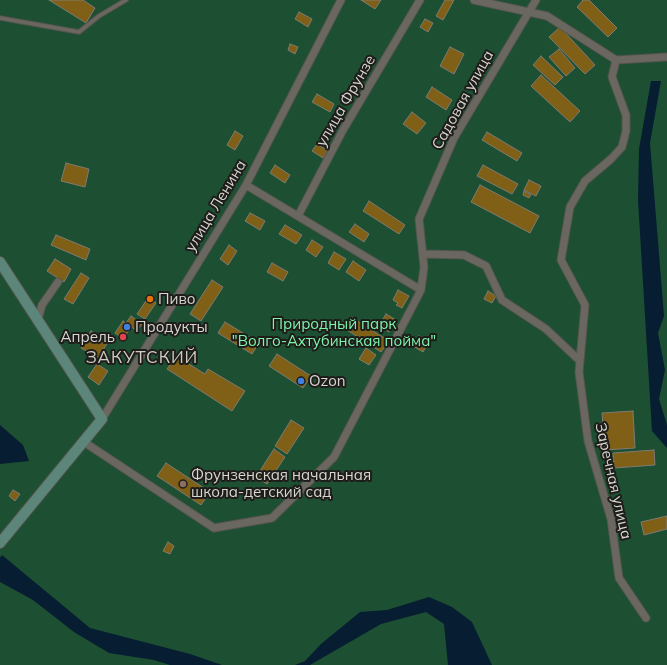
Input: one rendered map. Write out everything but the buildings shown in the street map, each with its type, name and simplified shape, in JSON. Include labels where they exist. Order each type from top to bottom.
[{"type":"street","name":"улица Ленина","points":[[102,419],[246,185],[341,0]]},
{"type":"street","name":"улица Фрунзе","points":[[298,216],[343,130],[420,0]]},
{"type":"street","points":[[474,0],[547,16],[616,60],[663,57]]},
{"type":"street","name":"Садовая улица","points":[[84,442],[214,528],[272,518],[334,457],[421,290],[424,267],[419,219],[454,138],[536,0]]},
{"type":"street","name":"Заречная улица","points":[[616,60],[612,77],[626,115],[626,131],[622,147],[611,159],[585,181],[570,207],[561,260],[585,305],[579,372],[588,441],[611,519],[619,578],[646,618]]},
{"type":"street","points":[[246,185],[421,290]]},
{"type":"street","points":[[423,254],[464,255],[486,266],[502,300],[546,329],[580,361]]},
{"type":"street","points":[[0,262],[102,419],[0,543]]},
{"type":"street","points":[[38,319],[42,305],[58,282]]},
{"type":"lane","points":[[0,18],[79,32],[126,0]]},
{"type":"green space","name":"Природный парк \"Волго-Ахтубинская пойма\"","points":[[0,0],[667,0],[667,665],[0,665]]},
{"type":"water","points":[[651,81],[661,81],[650,143],[664,316],[658,333],[665,370],[659,399],[667,425],[667,448],[652,431],[638,200],[639,149]]},
{"type":"water","points":[[0,425],[23,445],[29,461],[0,464]]},
{"type":"water","points":[[2,555],[90,628],[190,654],[222,665],[170,665],[154,660],[109,653],[74,632],[33,600],[0,582],[0,558]]},
{"type":"water","points":[[429,597],[452,607],[472,622],[492,665],[448,665],[444,624],[426,612],[381,624],[310,665],[295,665],[305,661],[321,644],[360,612],[387,610]]},
{"type":"place","name":"Пиво","points":[[150,299]]},
{"type":"place","name":"Продукты","points":[[127,327]]},
{"type":"place","name":"Апрель","points":[[123,337]]},
{"type":"place","name":"Ozon","points":[[301,381]]},
{"type":"place","name":"Фрунзенская начальная школа-детский сад","points":[[183,484]]},
{"type":"district","name":"ЗАКУТСКИЙ","points":[[142,358]]}]
